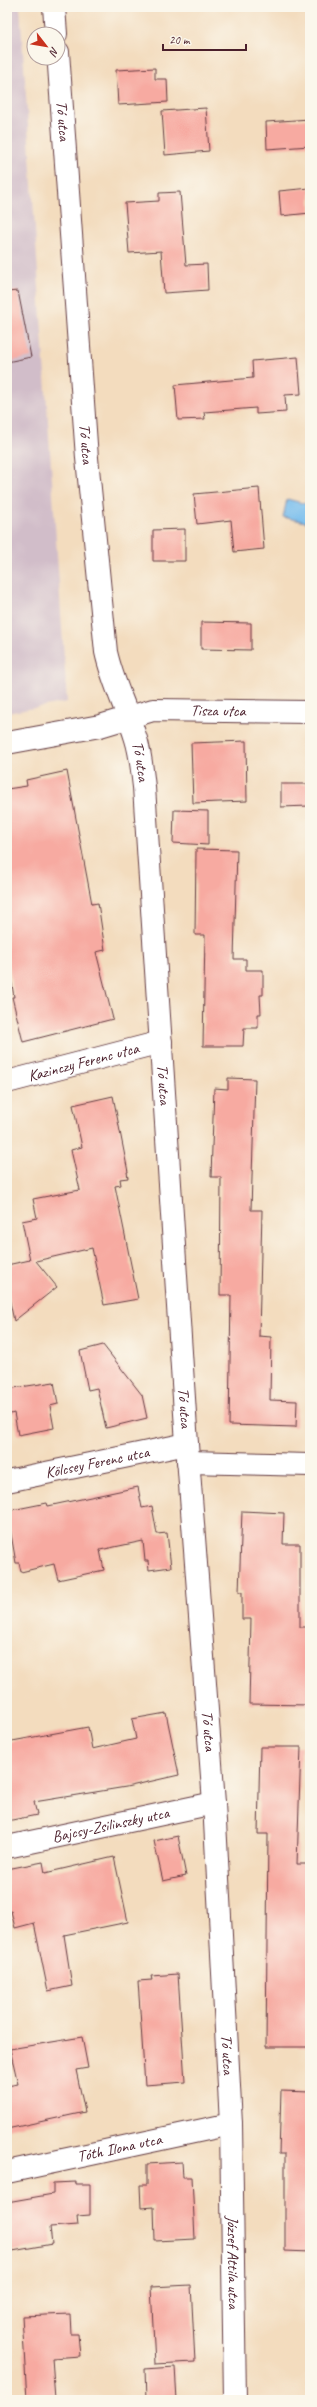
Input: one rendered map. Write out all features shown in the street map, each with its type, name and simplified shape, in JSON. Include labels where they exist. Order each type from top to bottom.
[{"type":"street","points":[[54,7],[55,26]]},
{"type":"street","name":"Tó utca","points":[[59,66],[87,458],[106,652],[111,678],[128,717],[141,761],[188,1453],[214,1803],[231,2124]]},
{"type":"street","name":"Tisza utca","points":[[7,742],[100,726],[153,710],[310,712]]},
{"type":"street","name":"Kazinczy Ferenc utca","points":[[7,1082],[161,1042]]},
{"type":"street","name":"Kölcsey Ferenc utca","points":[[7,1481],[188,1453],[310,1465]]},
{"type":"street","name":"Bajcsy-Zsilinszky utca","points":[[7,1847],[214,1803]]},
{"type":"street","name":"Tóth Ilona utca","points":[[7,2172],[231,2124]]},
{"type":"street","name":"József Attila utca","points":[[231,2124],[235,2400]]},
{"type":"shaded area","points":[[7,7],[20,7],[67,702],[7,713]]},
{"type":"water","points":[[287,499],[310,505],[310,523],[283,517]]},
{"type":"building","points":[[155,68],[155,79],[167,79],[168,102],[118,105],[116,70]]},
{"type":"building","points":[[206,108],[209,151],[165,155],[162,111]]},
{"type":"building","points":[[310,119],[310,146],[267,149],[266,122]]},
{"type":"building","points":[[310,188],[310,213],[281,216],[279,191]]},
{"type":"building","points":[[180,192],[186,265],[207,264],[208,290],[164,293],[161,251],[129,253],[125,203],[159,201],[159,193]]},
{"type":"building","points":[[18,291],[31,357],[7,362],[7,292]]},
{"type":"building","points":[[298,357],[301,394],[285,395],[286,412],[256,414],[256,408],[204,412],[205,419],[178,420],[175,385],[253,378],[252,361]]},
{"type":"building","points":[[259,488],[264,549],[234,552],[231,520],[197,524],[194,494]]},
{"type":"building","points":[[185,529],[185,561],[153,561],[153,530]]},
{"type":"building","points":[[201,622],[251,623],[251,650],[201,649]]},
{"type":"building","points":[[246,741],[247,801],[193,803],[191,743]]},
{"type":"building","points":[[67,771],[92,904],[98,903],[105,950],[96,952],[113,1019],[23,1042],[12,997],[14,997],[7,954],[7,789],[27,786],[26,780]]},
{"type":"building","points":[[281,784],[309,784],[309,806],[281,807]]},
{"type":"building","points":[[174,810],[208,811],[208,845],[173,843]]},
{"type":"building","points":[[196,849],[237,850],[234,959],[246,959],[246,970],[263,970],[263,995],[260,995],[261,1014],[258,1014],[258,1028],[244,1028],[243,1046],[203,1046],[205,935],[195,935]]},
{"type":"building","points":[[228,1078],[255,1079],[251,1210],[262,1210],[259,1336],[271,1337],[270,1400],[297,1401],[296,1427],[229,1425],[231,1295],[220,1295],[221,1177],[211,1177],[214,1088],[228,1089]]},
{"type":"building","points":[[113,1096],[128,1172],[128,1178],[120,1179],[121,1185],[115,1186],[138,1299],[104,1305],[92,1248],[36,1261],[57,1287],[14,1321],[7,1288],[7,1265],[30,1260],[22,1221],[37,1218],[33,1199],[80,1190],[71,1150],[82,1147],[73,1105]]},
{"type":"building","points":[[103,1345],[142,1395],[147,1418],[106,1428],[97,1388],[88,1390],[80,1351]]},
{"type":"building","points":[[54,1382],[58,1404],[50,1406],[54,1428],[18,1435],[14,1413],[7,1415],[7,1389]]},
{"type":"building","points":[[138,1487],[142,1508],[152,1506],[157,1534],[167,1533],[171,1567],[149,1570],[148,1561],[145,1561],[143,1541],[100,1550],[104,1570],[58,1580],[54,1564],[21,1572],[19,1563],[16,1563],[7,1511],[47,1503],[48,1506]]},
{"type":"building","points":[[242,1511],[284,1513],[283,1544],[300,1544],[300,1627],[310,1627],[310,1705],[249,1704],[251,1619],[242,1619],[242,1592],[239,1592]]},
{"type":"building","points":[[166,1713],[179,1775],[126,1787],[34,1802],[37,1815],[7,1821],[7,1742],[88,1727],[92,1749],[136,1739],[132,1719]]},
{"type":"building","points":[[260,1747],[301,1747],[297,1864],[310,1864],[309,2047],[266,2047],[268,1834],[258,1834]]},
{"type":"building","points":[[178,1836],[186,1876],[163,1881],[154,1841]]},
{"type":"building","points":[[114,1857],[128,1922],[64,1935],[72,1986],[48,1991],[34,1923],[15,1928],[11,1911],[7,1912],[7,1869],[43,1862],[45,1873]]},
{"type":"building","points":[[178,1974],[185,2082],[145,2085],[138,1981],[152,1980],[151,1976]]},
{"type":"building","points":[[82,2037],[88,2068],[76,2070],[85,2112],[7,2129],[7,2086],[18,2084],[10,2049]]},
{"type":"building","points":[[281,2091],[310,2092],[310,2252],[285,2251],[285,2154],[279,2154]]},
{"type":"building","points":[[182,2162],[183,2177],[192,2177],[195,2239],[155,2241],[154,2207],[141,2208],[140,2185],[147,2185],[147,2164]]},
{"type":"building","points":[[76,2182],[76,2184],[90,2184],[90,2215],[77,2216],[78,2225],[50,2227],[52,2244],[7,2252],[7,2202],[53,2194],[53,2183]]},
{"type":"building","points":[[191,2285],[195,2362],[155,2364],[151,2287]]},
{"type":"building","points":[[70,2314],[71,2334],[78,2334],[80,2356],[52,2358],[55,2399],[27,2400],[22,2316]]},
{"type":"building","points":[[175,2367],[177,2400],[146,2400],[145,2369]]}]
